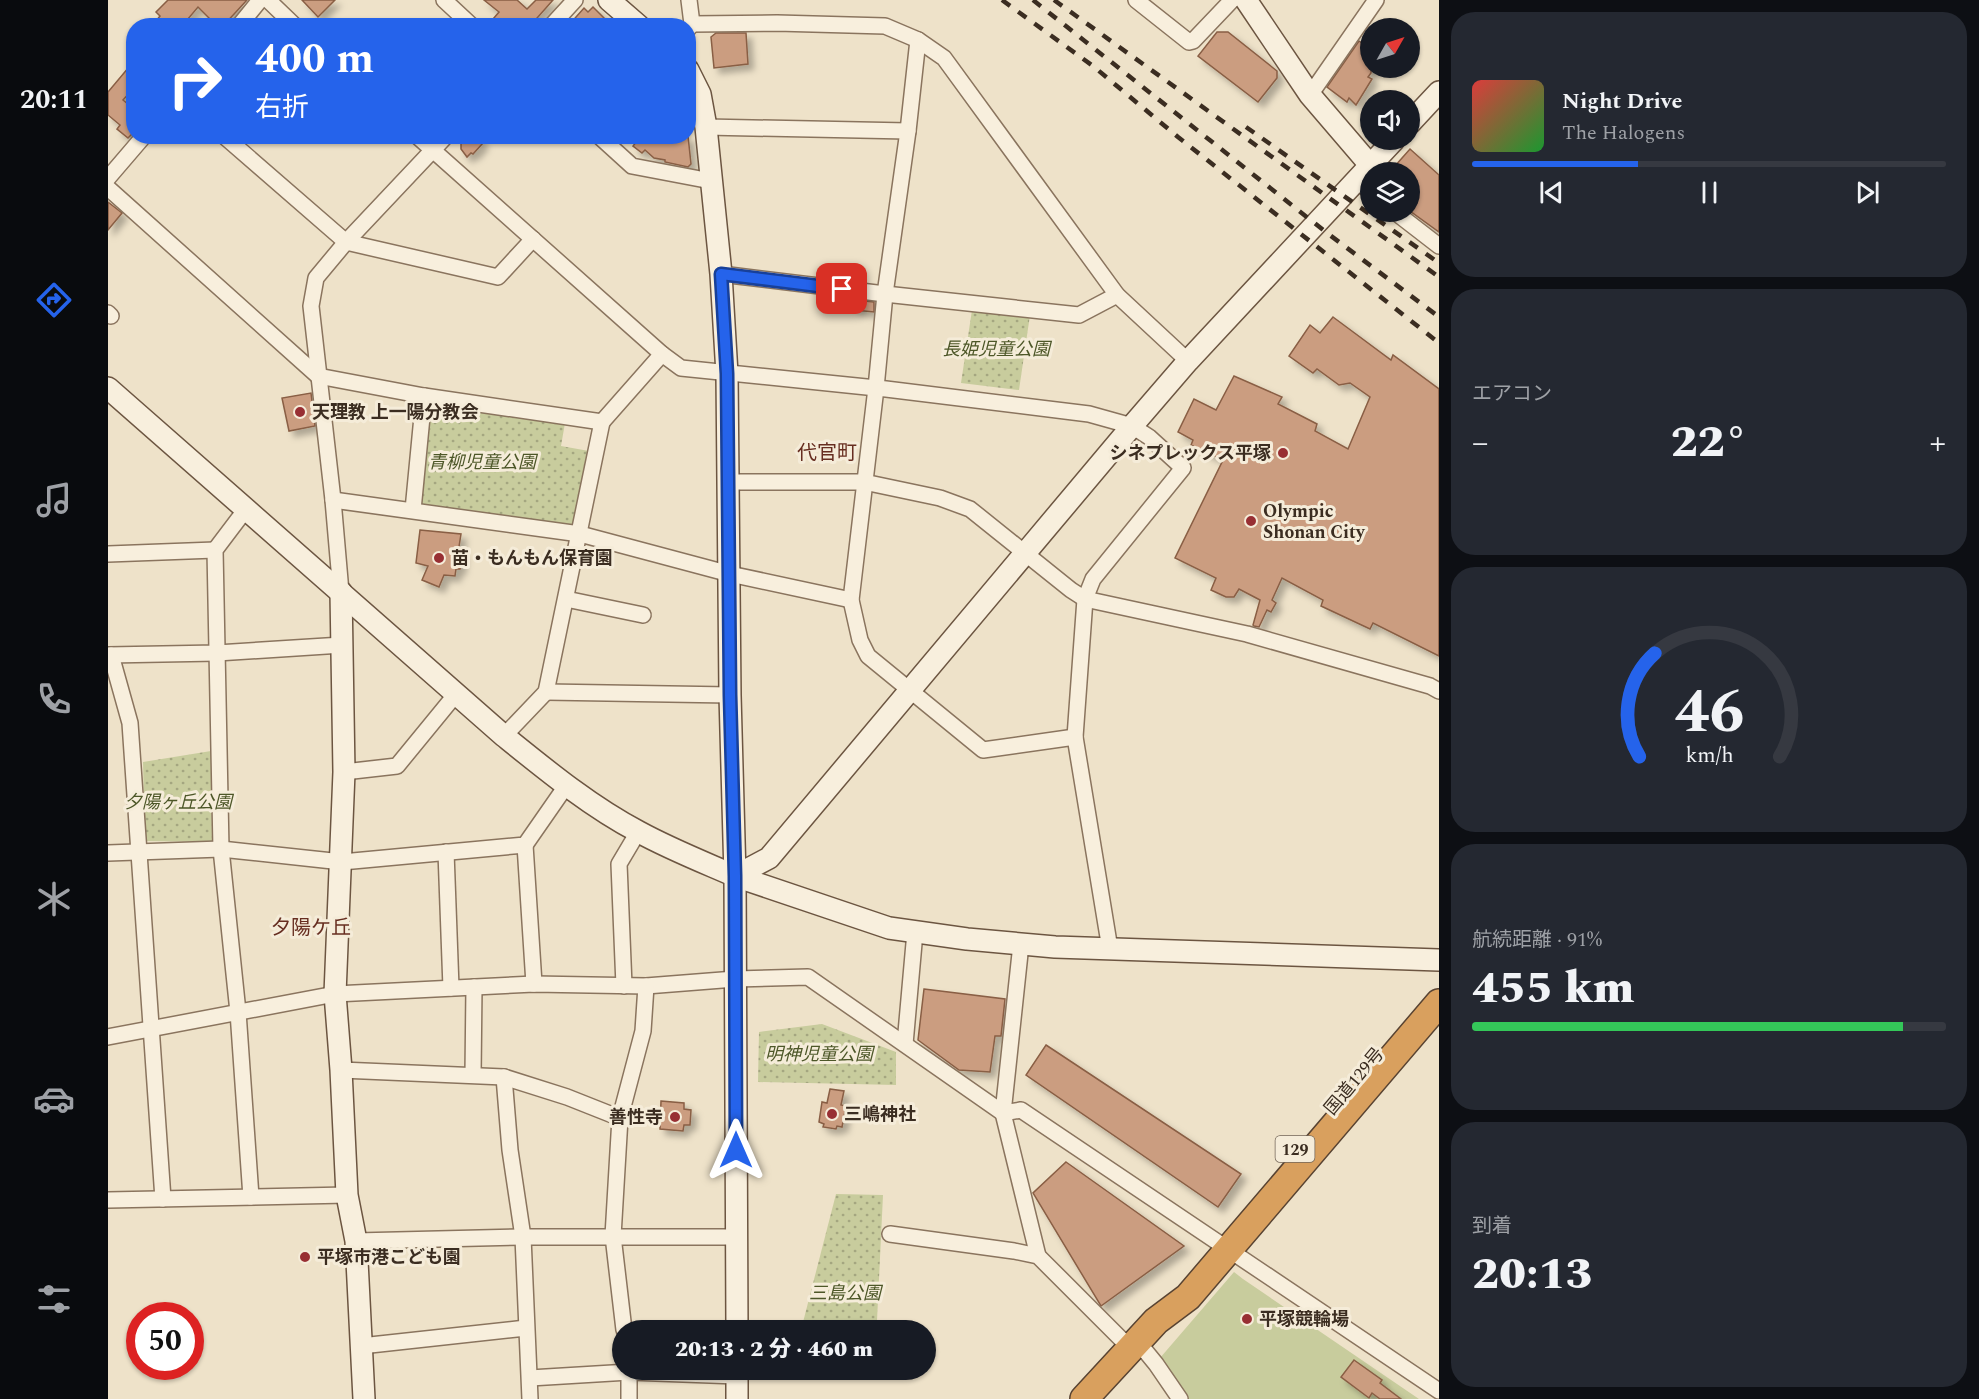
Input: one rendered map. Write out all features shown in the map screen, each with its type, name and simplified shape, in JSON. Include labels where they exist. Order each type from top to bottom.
[{"type":"highway","name":"国道129号","points":[[1223,1246],[1439,981]]},
{"type":"highway","name":"国道129号","points":[[1084,1399],[1156,1321],[1176,1288],[1223,1246],[1439,1003]]},
{"type":"street","points":[[245,18],[260,0]]},
{"type":"street","points":[[267,0],[287,18]]},
{"type":"street","points":[[444,0],[463,18]]},
{"type":"street","points":[[558,18],[575,0]]},
{"type":"street","points":[[609,0],[630,18]]},
{"type":"street","points":[[689,0],[690,18]]},
{"type":"street","points":[[1136,0],[1189,42],[1193,41],[1232,0]]},
{"type":"street","points":[[1246,0],[1360,171]]},
{"type":"street","points":[[1310,95],[1376,0]]},
{"type":"street","points":[[696,27],[777,23],[885,26],[918,40],[944,58],[1117,295],[1188,362]]},
{"type":"street","points":[[918,40],[908,131],[885,294],[850,600],[860,640],[868,656],[983,750],[1076,737]]},
{"type":"street","points":[[696,86],[700,94],[706,127],[721,274],[727,374],[730,695],[735,876],[736,1320]]},
{"type":"street","points":[[1420,112],[1439,92]]},
{"type":"street","points":[[706,127],[908,131]]},
{"type":"street","points":[[108,178],[137,144]]},
{"type":"street","points":[[233,144],[346,242],[498,277],[533,239]]},
{"type":"street","points":[[426,144],[662,354],[681,368],[876,388],[1089,414],[1132,426],[1183,468],[1094,579],[1085,599],[1076,737],[1110,949]]},
{"type":"street","points":[[364,1399],[356,1241],[347,1195],[335,994],[344,772],[341,592],[311,306],[316,278],[346,242],[439,144]]},
{"type":"street","points":[[608,144],[632,166],[711,181]]},
{"type":"street","points":[[735,876],[769,858],[1188,362],[1360,184]]},
{"type":"street","points":[[108,188],[318,376],[424,396],[602,422]]},
{"type":"street","points":[[1408,222],[1439,246]]},
{"type":"street","points":[[721,274],[1079,315],[1117,295]]},
{"type":"street","points":[[504,736],[546,692],[602,422],[662,354]]},
{"type":"street","points":[[109,390],[504,736],[567,786],[638,832],[735,876],[889,928],[915,932],[1021,944],[1110,949],[1439,960]]},
{"type":"street","points":[[413,510],[424,396]]},
{"type":"street","points":[[728,482],[864,482],[940,498],[970,508],[1085,599],[1247,634],[1430,686],[1439,692]]},
{"type":"street","points":[[333,500],[580,534],[730,574],[850,600]]},
{"type":"street","points":[[246,509],[215,550],[221,849],[238,1012],[251,1197]]},
{"type":"street","points":[[108,554],[215,550]]},
{"type":"street","points":[[566,599],[643,615]]},
{"type":"street","points":[[163,1199],[130,723],[110,655],[217,653],[342,645]]},
{"type":"street","points":[[546,692],[730,695]]},
{"type":"street","points":[[344,772],[397,766],[456,694]]},
{"type":"street","points":[[534,984],[525,845],[567,786]]},
{"type":"street","points":[[624,986],[619,864],[638,832]]},
{"type":"street","points":[[108,853],[221,849],[342,862],[525,845]]},
{"type":"street","points":[[446,852],[451,988]]},
{"type":"street","points":[[905,1044],[915,932]]},
{"type":"street","points":[[1021,944],[1003,1113],[1038,1256]]},
{"type":"street","points":[[108,1038],[335,994],[534,984],[646,986],[808,977],[1003,1113],[1021,1110],[1439,1391]]},
{"type":"street","points":[[623,1320],[614,1236],[620,1118],[643,1031],[646,986]]},
{"type":"street","points":[[473,1075],[474,987]]},
{"type":"street","points":[[341,1070],[504,1077],[567,1097],[620,1118]]},
{"type":"street","points":[[504,1077],[510,1150],[523,1237],[530,1399]]},
{"type":"street","points":[[108,1200],[347,1195]]},
{"type":"street","points":[[890,1234],[1038,1256],[1156,1364],[1180,1399]]},
{"type":"street","points":[[356,1241],[614,1236],[736,1237]]},
{"type":"street","points":[[361,1346],[526,1328]]},
{"type":"street","points":[[530,1378],[612,1372]]},
{"type":"street","points":[[629,1380],[629,1399]]},
{"type":"street","points":[[737,1380],[737,1399]]},
{"type":"green space","name":"長姫児童公園","points":[[972,310],[1030,315],[1019,390],[961,383]]},
{"type":"green space","name":"青柳児童公園","points":[[433,404],[565,423],[561,446],[589,451],[573,523],[569,526],[424,505],[421,502],[430,406]]},
{"type":"green space","name":"夕陽ヶ丘公園","points":[[211,751],[212,842],[145,841],[143,762]]},
{"type":"green space","name":"明神児童公園","points":[[822,1024],[896,1052],[896,1085],[758,1082],[759,1032]]},
{"type":"green space","name":"三島公園","points":[[836,1194],[883,1195],[877,1320],[804,1320]]},
{"type":"green space","name":"平塚競輪場","points":[[1234,1272],[1419,1399],[1188,1399],[1160,1358]]},
{"type":"building","points":[[168,0],[247,0],[230,18],[209,18],[198,7],[189,18],[158,18],[160,16],[156,12]]},
{"type":"building","points":[[302,0],[335,0],[318,17]]},
{"type":"building","points":[[484,0],[517,0],[527,9],[536,0],[553,0],[537,18],[494,18],[499,12]]},
{"type":"building","points":[[593,7],[604,18],[575,18],[584,8],[588,12]]},
{"type":"building","points":[[1217,32],[1228,32],[1277,71],[1277,78],[1258,102],[1198,56]]},
{"type":"building","points":[[716,33],[746,33],[748,64],[714,68],[711,37]]},
{"type":"building","points":[[1360,42],[1360,78],[1372,79],[1365,90],[1360,90],[1360,98],[1356,105],[1349,98],[1347,102],[1327,87]]},
{"type":"building","points":[[126,71],[126,97],[123,100],[126,102],[126,136],[117,129],[120,125],[108,115],[108,92]]},
{"type":"building","points":[[461,144],[482,144],[467,157],[461,149]]},
{"type":"building","points":[[635,144],[689,144],[691,164],[688,167],[665,162],[665,160],[654,158],[645,150],[642,153],[633,146]]},
{"type":"building","points":[[1411,150],[1439,175],[1439,232],[1420,218],[1420,162],[1399,162]]},
{"type":"building","points":[[108,202],[122,213],[108,230]]},
{"type":"building","points":[[855,300],[874,302],[874,312],[854,310]]},
{"type":"building","name":"Olympic Shonan City","points":[[1333,317],[1391,360],[1393,355],[1439,389],[1439,656],[1373,623],[1370,629],[1321,606],[1323,600],[1282,578],[1272,600],[1276,603],[1271,612],[1267,610],[1259,627],[1254,626],[1260,600],[1239,589],[1234,597],[1226,597],[1211,590],[1216,578],[1175,558],[1223,460],[1191,445],[1193,440],[1178,432],[1194,399],[1216,410],[1234,376],[1282,397],[1278,404],[1317,424],[1315,431],[1348,449],[1370,397],[1350,383],[1339,385],[1317,369],[1313,373],[1289,356],[1310,325],[1320,333]]},
{"type":"building","name":"天理教 上一陽分教会","points":[[311,393],[315,426],[289,431],[282,398]]},
{"type":"building","name":"苗・もんもん保育園","points":[[420,530],[461,534],[458,553],[462,553],[460,569],[456,569],[455,576],[444,575],[439,587],[422,580],[428,566],[416,563]]},
{"type":"building","points":[[924,989],[1005,999],[1001,1036],[995,1036],[990,1072],[959,1070],[918,1040]]},
{"type":"building","points":[[1046,1045],[1241,1174],[1218,1207],[1026,1075]]},
{"type":"building","name":"三嶋神社","points":[[830,1089],[844,1091],[841,1105],[846,1106],[842,1127],[837,1126],[836,1129],[823,1127],[824,1124],[819,1122],[822,1102],[827,1103]]},
{"type":"building","name":"善性寺","points":[[661,1101],[684,1103],[684,1109],[691,1110],[690,1125],[684,1125],[683,1131],[660,1129]]},
{"type":"building","points":[[1066,1162],[1184,1246],[1101,1306],[1033,1193]]},
{"type":"building","points":[[1354,1360],[1382,1380],[1380,1383],[1401,1399],[1380,1399],[1372,1393],[1369,1398],[1341,1377]]},
{"type":"railway","points":[[1002,0],[1093,66],[1178,137],[1439,343]]},
{"type":"railway","points":[[1033,0],[1327,233],[1439,317]]},
{"type":"railway","points":[[1054,0],[1439,277]]},
{"type":"railway","points":[[1246,127],[1439,263]]},
{"type":"place","name":"天理教 上一陽分教会","points":[[300,412]]},
{"type":"place","name":"シネプレックス平塚","points":[[1283,453]]},
{"type":"place","name":"Olympic Shonan City","points":[[1251,521]]},
{"type":"place","name":"苗・もんもん保育園","points":[[439,558]]},
{"type":"place","name":"三嶋神社","points":[[832,1114]]},
{"type":"place","name":"善性寺","points":[[675,1117]]},
{"type":"place","name":"平塚市港こども園","points":[[305,1257]]},
{"type":"place","name":"平塚競輪場","points":[[1247,1319]]},
{"type":"district","name":"代官町","points":[[827,452]]},
{"type":"district","name":"夕陽ケ丘","points":[[311,927]]},
{"type":"route","points":[[736,1150],[735,876],[730,695],[727,374],[721,274],[842,289]]}]
